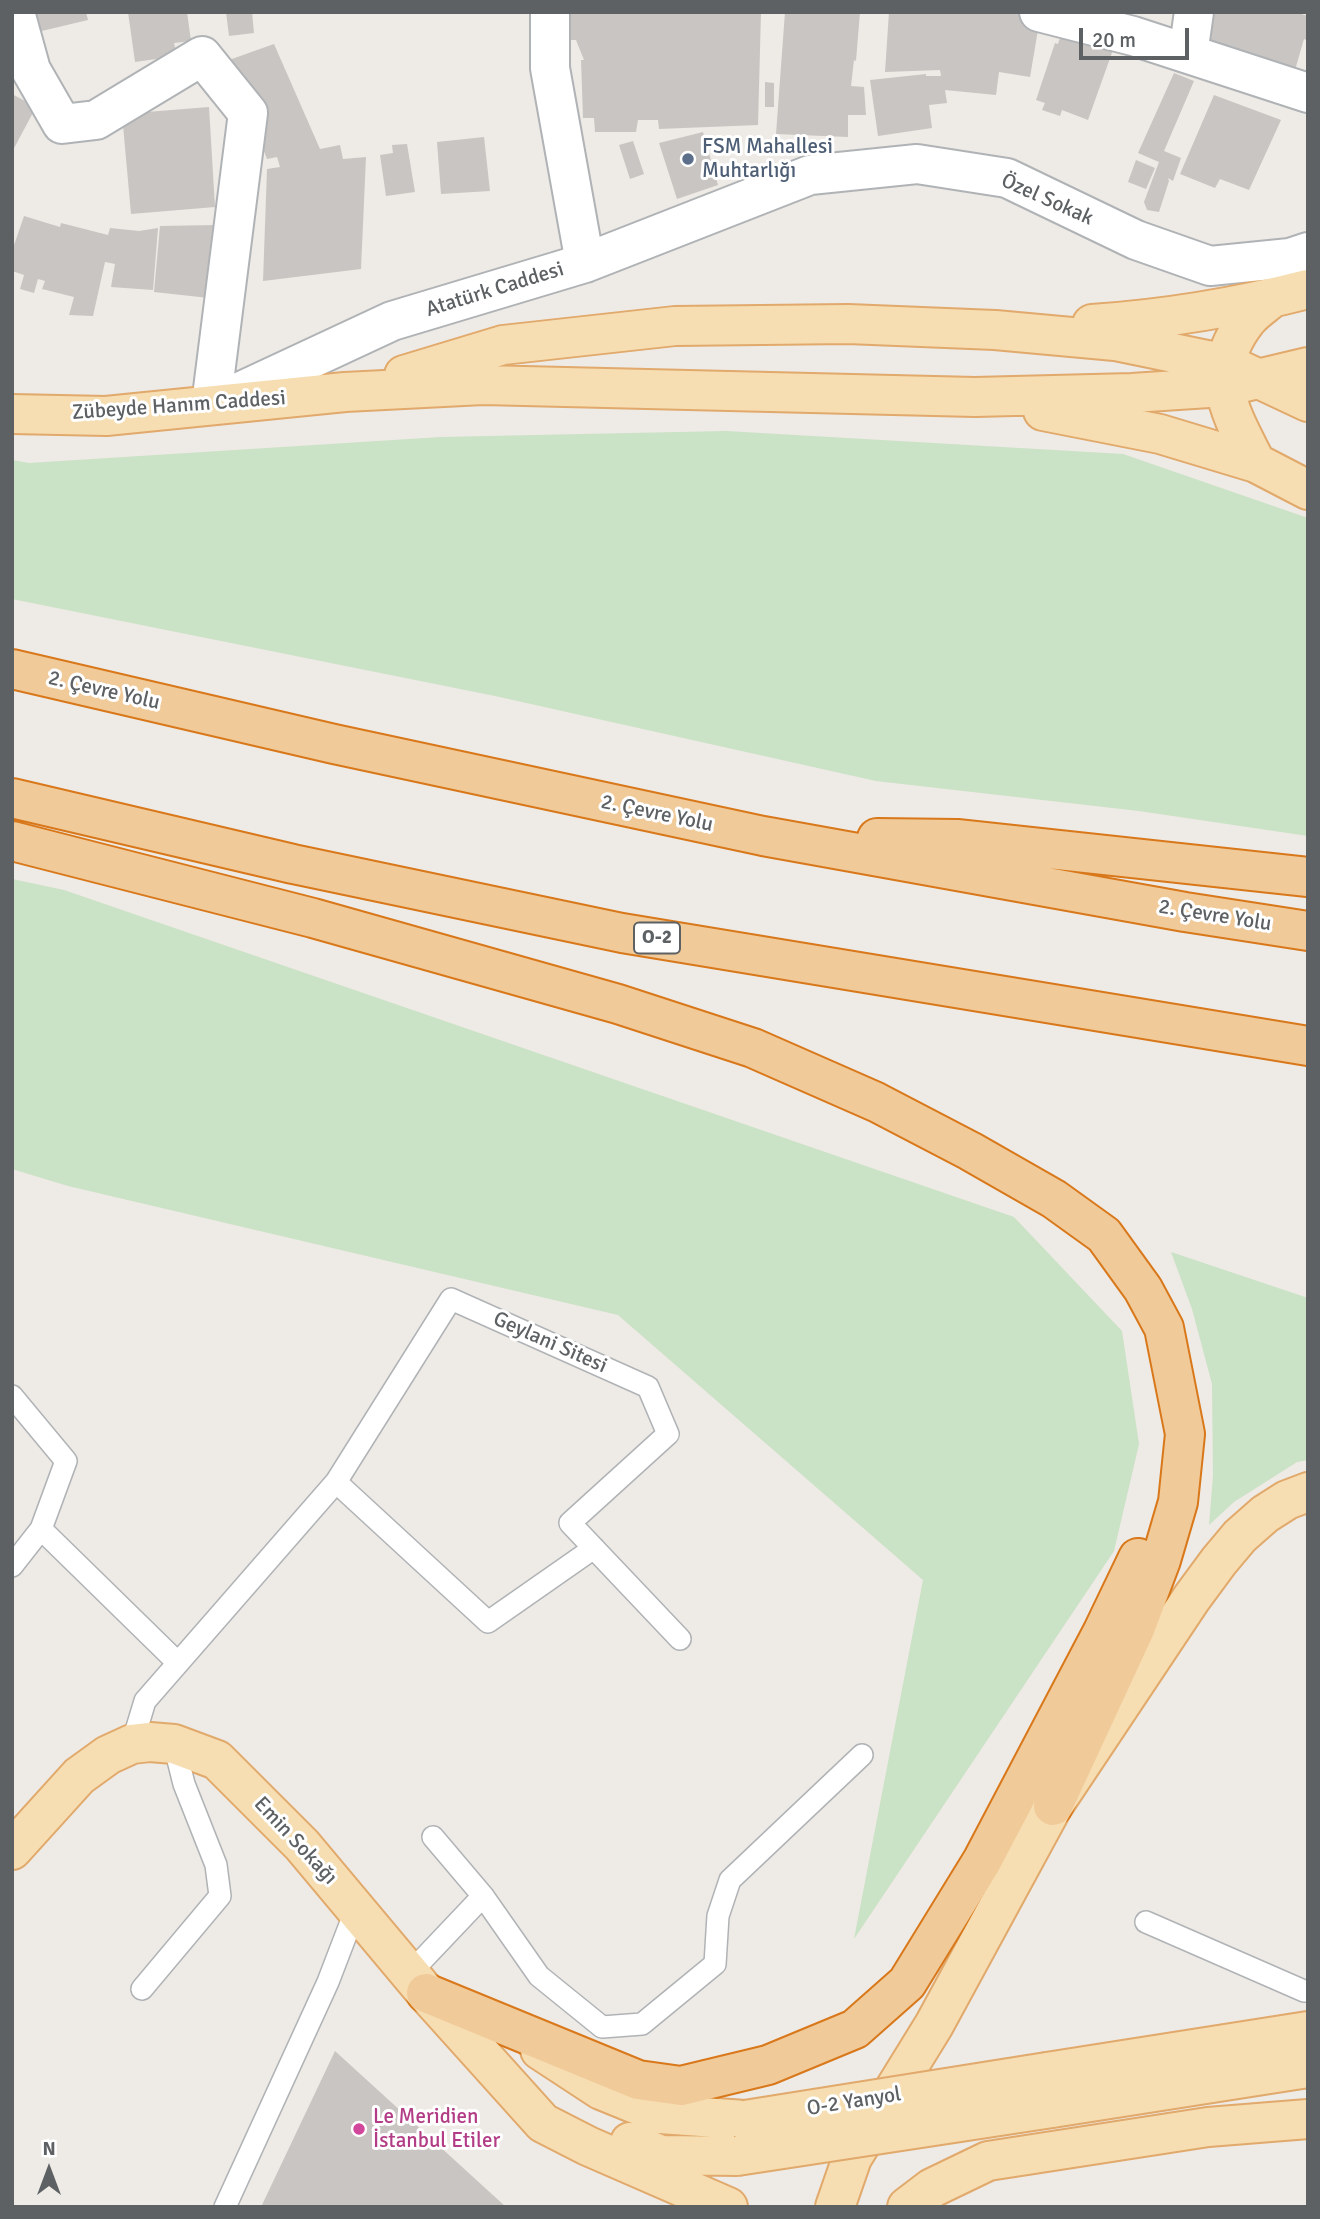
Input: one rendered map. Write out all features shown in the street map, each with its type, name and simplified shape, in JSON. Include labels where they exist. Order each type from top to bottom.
[{"type":"highway","points":[[12,653],[334,744]]},
{"type":"highway","name":"2. Çevre Yolu","points":[[12,669],[334,744],[763,836],[1185,912],[1308,931]]},
{"type":"highway","name":"O-2","points":[[12,798],[293,864],[622,933],[1308,1046]]},
{"type":"highway","points":[[763,836],[957,839],[1308,877]]},
{"type":"highway","points":[[12,841],[313,918],[618,1004],[753,1048],[876,1102],[1054,1199],[1104,1235],[1143,1289],[1164,1328],[1185,1434],[1178,1502],[1161,1560],[1135,1629],[1053,1806]]},
{"type":"highway","points":[[417,1983],[638,2080],[681,2087],[768,2066],[855,2029],[907,1983],[914,1972],[982,1861],[1108,1620],[1161,1505],[1175,1442],[1173,1370]]},
{"type":"main road","points":[[995,330],[1142,321],[1290,294]]},
{"type":"main road","points":[[1255,463],[1227,402],[1237,377],[1231,347],[1248,319],[1290,294]]},
{"type":"main road","points":[[345,392],[503,345],[675,326],[848,324],[995,330],[1115,341],[1237,377],[1308,402]]},
{"type":"main road","points":[[345,392],[482,386],[975,397],[1132,393],[1308,367]]},
{"type":"main road","name":"Zübeyde Hanım Caddesi","points":[[12,414],[106,416],[345,392]]},
{"type":"main road","points":[[975,397],[1160,434],[1255,463],[1308,490]]},
{"type":"main road","points":[[835,2207],[852,2158],[934,2025],[1053,1806],[1191,1599],[1240,1535],[1287,1500],[1308,1492]]},
{"type":"main road","points":[[12,1850],[79,1776],[108,1755],[131,1744]]},
{"type":"main road","name":"Emin Sokağı","points":[[131,1744],[174,1744],[217,1760],[302,1845],[417,1983],[543,2123],[587,2146],[728,2207]]},
{"type":"main road","name":"O-2 Yanyol","points":[[417,1983],[543,2052],[601,2090],[660,2114],[741,2138],[1050,2090],[1308,2031]]},
{"type":"main road","points":[[1050,2090],[1308,2068]]},
{"type":"main road","points":[[908,2207],[932,2188],[988,2161],[1208,2127],[1308,2119]]},
{"type":"street","points":[[16,12],[31,69],[62,124],[96,120],[202,56],[248,113],[211,405]]},
{"type":"street","name":"Atatürk Caddesi","points":[[211,405],[392,321],[585,263],[550,68],[550,12]]},
{"type":"street","points":[[1039,12],[1133,36],[1308,93]]},
{"type":"street","points":[[1188,54],[1194,12]]},
{"type":"street","name":"Özel Sokak","points":[[585,263],[810,175],[917,164],[1007,177],[1136,240],[1210,266],[1290,258],[1308,252]]},
{"type":"lane","name":"Geylani Sitesi","points":[[131,1744],[145,1702],[336,1482],[451,1298],[648,1387],[668,1434],[570,1523],[680,1639]]},
{"type":"lane","points":[[12,1396],[66,1461],[41,1529],[12,1566]]},
{"type":"lane","points":[[336,1482],[488,1622],[594,1548]]},
{"type":"lane","points":[[41,1529],[178,1663]]},
{"type":"lane","points":[[142,1989],[220,1896],[216,1865],[184,1784],[174,1744]]},
{"type":"lane","points":[[433,1837],[483,1896],[540,1976],[603,2027],[642,2024],[715,1964],[718,1916],[730,1880],[862,1755]]},
{"type":"lane","points":[[417,1983],[483,1896]]},
{"type":"lane","points":[[225,2207],[328,1982],[356,1909]]},
{"type":"lane","points":[[1146,1922],[1304,1992],[1308,1991]]},
{"type":"green space","points":[[726,431],[1123,454],[1308,518],[1308,836],[1139,811],[876,781],[495,696],[12,599],[12,460],[29,463],[441,437]]},
{"type":"green space","points":[[12,879],[64,890],[1014,1217],[1122,1331],[1139,1444],[1114,1551],[854,1939],[923,1580],[618,1315],[68,1186],[12,1169]]},
{"type":"green space","points":[[1171,1252],[1308,1298],[1308,1460],[1297,1462],[1234,1502],[1209,1525],[1213,1476],[1212,1384],[1192,1309]]},
{"type":"building","points":[[25,12],[86,12],[88,20],[29,34]]},
{"type":"building","points":[[128,12],[187,12],[191,41],[174,43],[177,56],[135,62]]},
{"type":"building","points":[[226,12],[252,12],[254,33],[229,36]]},
{"type":"building","points":[[571,12],[761,12],[758,125],[659,129],[658,120],[638,120],[636,132],[595,132],[594,118],[583,118],[581,60],[584,60],[576,40],[570,40]]},
{"type":"building","points":[[785,12],[860,12],[851,86],[864,87],[866,115],[848,115],[848,137],[776,134]]},
{"type":"building","points":[[889,12],[1007,12],[1040,18],[1030,77],[999,72],[996,95],[945,90],[947,103],[929,105],[932,128],[878,136],[870,80],[926,74],[941,76],[940,70],[885,72]]},
{"type":"building","points":[[1214,12],[1294,12],[1308,16],[1306,40],[1304,39],[1291,84],[1207,42]]},
{"type":"building","points":[[1063,28],[1114,47],[1088,120],[1062,110],[1060,116],[1042,110],[1045,103],[1036,100],[1055,43],[1058,44]]},
{"type":"building","points":[[274,44],[320,149],[340,145],[343,159],[366,157],[361,269],[263,281],[267,169],[280,167],[277,157],[267,159],[229,60]]},
{"type":"building","points":[[1174,73],[1194,81],[1164,151],[1181,158],[1173,181],[1168,178],[1159,212],[1147,210],[1144,202],[1159,162],[1138,153]]},
{"type":"building","points":[[765,82],[774,83],[774,107],[765,107]]},
{"type":"building","points":[[12,94],[36,107],[12,152]]},
{"type":"building","points":[[1214,95],[1281,120],[1249,190],[1220,179],[1215,188],[1180,174]]},
{"type":"building","points":[[209,107],[215,207],[131,214],[122,114]]},
{"type":"building","name":"FSM Mahallesi Muhtarlığı","points":[[703,132],[718,185],[677,199],[659,143]]},
{"type":"building","points":[[484,137],[490,191],[441,194],[437,142]]},
{"type":"building","points":[[633,141],[644,174],[630,179],[619,145]]},
{"type":"building","points":[[407,144],[415,192],[386,196],[380,155],[393,153],[392,145]]},
{"type":"building","points":[[1136,160],[1155,168],[1146,189],[1128,182]]},
{"type":"building","points":[[24,216],[60,227],[61,223],[108,235],[110,228],[139,231],[158,228],[153,290],[111,287],[115,264],[105,262],[93,316],[69,315],[74,297],[42,289],[45,281],[38,279],[34,293],[20,289],[24,275],[12,271],[12,251]]},
{"type":"building","points":[[216,225],[209,298],[154,292],[160,226]]},
{"type":"building","name":"Le Meridien İstanbul Etiler","points":[[335,2051],[506,2207],[261,2207]]},
{"type":"place","name":"FSM Mahallesi Muhtarlığı","points":[[688,159]]},
{"type":"place","name":"Le Meridien İstanbul Etiler","points":[[359,2129]]}]
